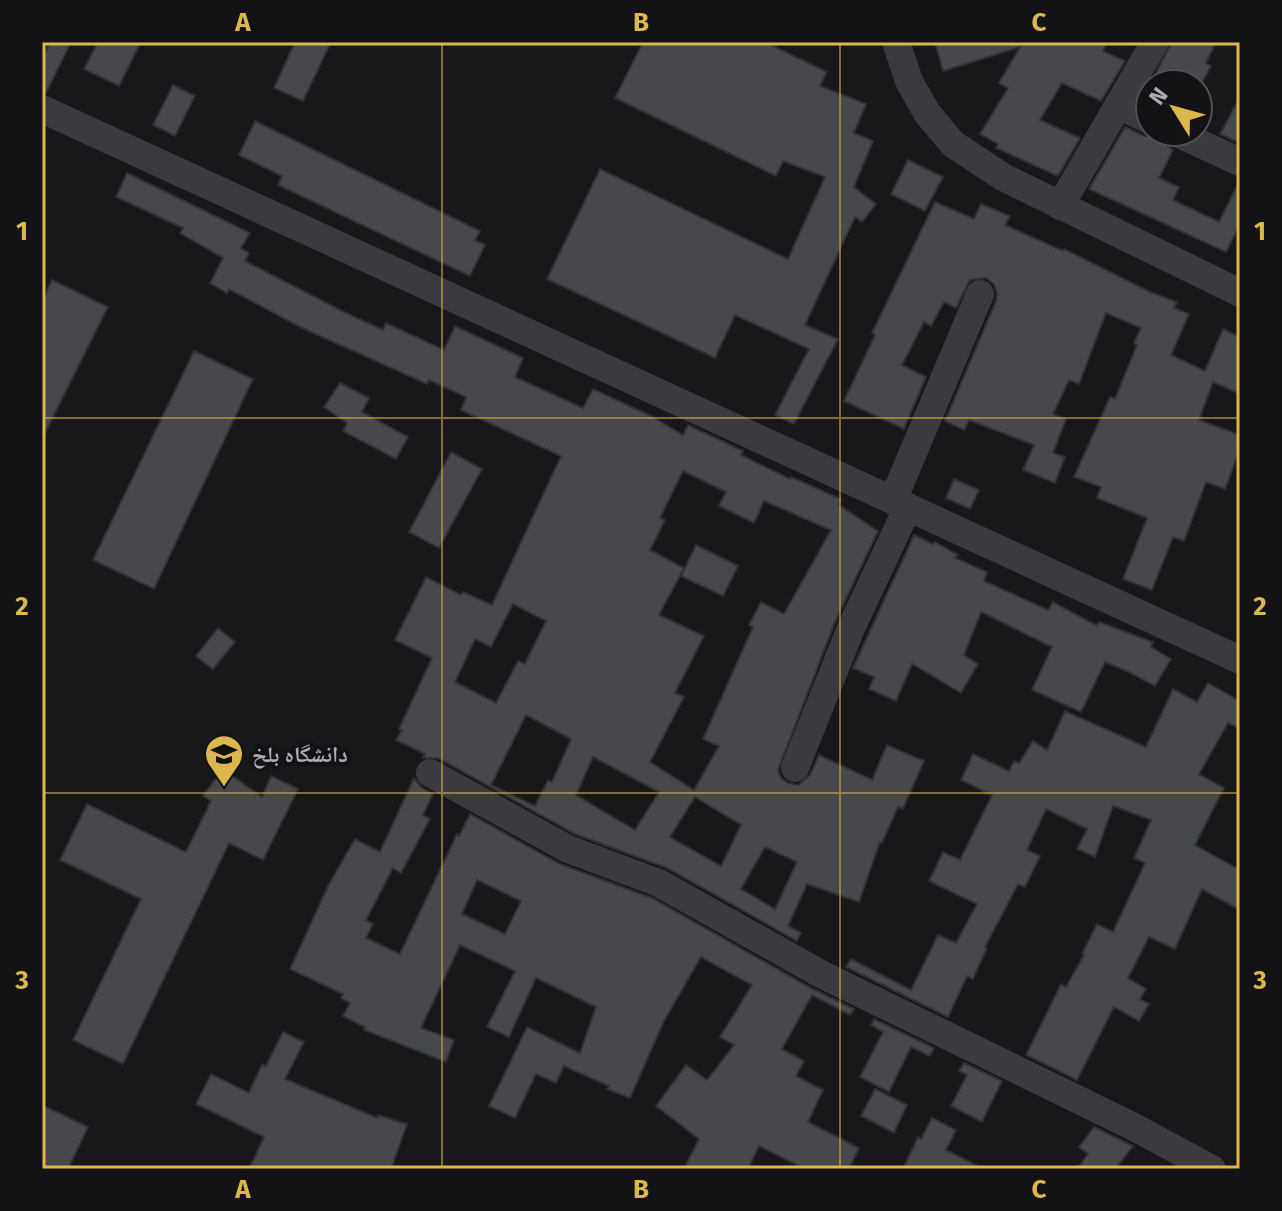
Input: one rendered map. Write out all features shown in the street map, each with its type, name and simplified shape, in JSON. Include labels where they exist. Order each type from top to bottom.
[{"type":"street","points":[[896,42],[915,92],[927,113],[953,144],[1003,177],[1240,293]]},
{"type":"street","points":[[1060,206],[1155,42]]},
{"type":"street","points":[[1118,105],[1134,112]]},
{"type":"street","points":[[42,109],[1240,660]]},
{"type":"street","points":[[1212,148],[1239,160]]},
{"type":"street","points":[[795,768],[980,294]]},
{"type":"street","points":[[430,773],[568,849],[659,883],[819,973],[1132,1126],[1212,1169]]},
{"type":"building","points":[[50,42],[71,42],[46,93],[42,92],[42,58]]},
{"type":"building","points":[[98,42],[141,42],[119,86],[84,69]]},
{"type":"building","points":[[295,42],[331,42],[303,101],[274,88]]},
{"type":"building","points":[[643,42],[765,42],[827,72],[820,86],[866,104],[854,133],[873,141],[854,187],[876,204],[862,222],[855,217],[805,325],[838,339],[794,424],[775,415],[809,349],[735,315],[715,358],[547,279],[600,169],[788,259],[825,177],[783,161],[776,176],[615,98]]},
{"type":"building","points":[[935,42],[1021,42],[1021,46],[1023,42],[1107,42],[1103,51],[1125,61],[1101,101],[1062,83],[1040,120],[1080,138],[1058,176],[996,148],[998,144],[980,134],[1008,88],[999,83],[1020,47],[943,71]]},
{"type":"building","points":[[1172,42],[1216,42],[1206,63],[1210,68],[1158,68]]},
{"type":"building","points":[[173,85],[195,96],[175,136],[153,125]]},
{"type":"building","points":[[1240,97],[1240,143],[1220,134]]},
{"type":"building","points":[[255,121],[480,231],[475,240],[485,245],[470,276],[278,185],[282,176],[239,155]]},
{"type":"building","points":[[1125,127],[1134,131],[1134,148],[1173,150],[1159,178],[1179,187],[1173,200],[1219,222],[1240,180],[1240,224],[1226,252],[1089,189]]},
{"type":"building","points":[[908,160],[943,177],[925,211],[891,194]]},
{"type":"building","points":[[127,173],[250,233],[241,248],[249,253],[245,261],[346,313],[383,330],[386,323],[444,350],[455,326],[523,358],[515,377],[583,408],[593,389],[683,435],[688,425],[743,451],[741,455],[790,479],[841,499],[839,505],[878,531],[835,622],[778,770],[781,778],[798,785],[810,775],[819,755],[872,780],[887,745],[924,761],[903,809],[898,807],[880,842],[859,902],[807,884],[788,926],[801,933],[797,941],[667,868],[575,834],[438,758],[423,758],[425,754],[396,740],[432,658],[395,640],[426,577],[461,595],[463,592],[492,605],[561,456],[461,410],[466,397],[429,380],[427,384],[300,327],[229,289],[227,293],[210,283],[223,258],[180,233],[183,228],[116,197]],"holes":[[[683,471],[726,492],[719,506],[754,523],[764,501],[831,530],[784,614],[761,602],[703,739],[719,746],[694,790],[650,762],[684,697],[675,693],[704,636],[659,615],[684,568],[650,550],[665,520],[660,518]],[[513,604],[546,621],[525,664],[518,661],[496,703],[455,682],[475,639],[491,647]],[[526,715],[571,739],[552,782],[548,780],[535,806],[491,785]],[[593,757],[659,792],[635,830],[576,795]],[[695,797],[741,825],[721,866],[670,837]],[[765,847],[797,862],[775,909],[741,889]]]},
{"type":"building","points":[[935,202],[974,219],[981,204],[1010,216],[1005,225],[1177,302],[1174,308],[1189,314],[1171,355],[1205,371],[1223,329],[1240,337],[1240,394],[1213,382],[1199,420],[1240,435],[1240,449],[1225,489],[1206,482],[1184,541],[1173,537],[1152,590],[1123,579],[1147,518],[1097,498],[1101,487],[1074,477],[1110,397],[1115,399],[1141,328],[1106,313],[1079,384],[1069,380],[1053,414],[1066,419],[1053,453],[1065,457],[1055,483],[1023,470],[1034,445],[969,420],[964,430],[945,421],[996,301],[994,284],[986,278],[970,280],[956,308],[944,302],[931,326],[924,322],[902,365],[926,377],[904,429],[844,401],[875,335],[872,333]]},
{"type":"building","points":[[52,280],[108,307],[42,439],[42,301]]},
{"type":"building","points":[[194,351],[253,379],[154,589],[93,560]]},
{"type":"building","points":[[340,383],[369,398],[362,412],[408,437],[396,459],[343,431],[347,423],[324,407]]},
{"type":"building","points":[[451,452],[482,469],[439,548],[409,532]]},
{"type":"building","points":[[954,479],[979,490],[970,509],[946,498]]},
{"type":"building","points":[[914,535],[933,544],[935,542],[958,555],[955,558],[987,572],[984,581],[1048,610],[1053,602],[1097,626],[1099,622],[1153,642],[1151,647],[1171,659],[1155,686],[1105,662],[1081,712],[1032,690],[1052,647],[981,612],[964,655],[978,664],[961,693],[912,664],[896,701],[869,689],[874,677],[853,668]]},
{"type":"building","points":[[696,545],[738,566],[723,596],[681,576]]},
{"type":"building","points":[[218,628],[235,642],[213,669],[196,656]]},
{"type":"building","points":[[1208,683],[1240,701],[1240,729],[1228,723],[1199,774],[1224,788],[1195,845],[1240,870],[1240,910],[1202,889],[1175,949],[1149,937],[1128,978],[1146,989],[1140,999],[1149,1004],[1139,1021],[1114,1007],[1077,1080],[1026,1055],[1061,984],[1066,987],[1084,955],[1097,924],[1113,932],[1145,863],[1134,858],[1151,820],[1113,806],[1095,857],[1077,849],[1087,829],[1046,809],[1027,850],[1040,856],[1025,887],[1018,884],[985,947],[973,979],[967,976],[948,1017],[846,967],[851,959],[911,990],[938,935],[956,943],[977,904],[929,881],[943,852],[960,860],[992,795],[961,780],[973,754],[1009,771],[1014,761],[1019,763],[1033,741],[1047,750],[1065,711],[1146,747],[1173,689],[1197,702]]},
{"type":"building","points":[[223,769],[262,797],[271,776],[298,789],[263,860],[229,843],[123,1064],[73,1040],[141,899],[60,860],[87,804],[186,852],[211,801],[203,796]]},
{"type":"building","points":[[414,778],[433,794],[423,815],[430,819],[401,873],[393,868],[366,920],[373,924],[366,938],[400,954],[457,834],[459,836],[470,814],[560,864],[652,898],[854,1009],[850,1015],[812,995],[782,1049],[804,1061],[796,1076],[823,1090],[808,1122],[859,1148],[849,1169],[805,1169],[759,1146],[748,1169],[684,1169],[699,1139],[656,1106],[686,1065],[707,1080],[734,1045],[720,1037],[752,985],[701,957],[664,1021],[630,1098],[564,1066],[556,1083],[536,1074],[515,1118],[489,1106],[527,1027],[580,1053],[596,1007],[536,978],[509,1037],[487,1027],[515,971],[460,945],[421,1028],[454,1040],[446,1062],[364,1030],[365,1027],[343,1016],[350,1003],[341,998],[343,994],[290,969],[329,884],[355,839],[380,852]],"holes":[[[477,880],[521,901],[505,934],[462,914]]]},
{"type":"building","points":[[874,1019],[934,1048],[930,1056],[911,1047],[889,1092],[860,1077],[883,1032],[871,1025]]},
{"type":"building","points":[[283,1032],[304,1042],[285,1079],[377,1118],[378,1115],[407,1124],[391,1169],[249,1169],[264,1137],[196,1104],[211,1074],[249,1093],[262,1064],[266,1066]]},
{"type":"building","points":[[964,1063],[1002,1081],[982,1122],[951,1106],[967,1075],[959,1071]]},
{"type":"building","points":[[875,1089],[907,1105],[894,1133],[861,1116]]},
{"type":"building","points":[[42,1105],[88,1127],[68,1169],[42,1169]]},
{"type":"building","points":[[932,1118],[956,1130],[946,1150],[984,1169],[903,1169],[918,1137],[921,1139]]},
{"type":"building","points":[[1094,1127],[1133,1146],[1115,1169],[1077,1169],[1088,1154],[1079,1147]]},
{"type":"place","name":"دانشگاه بلخ","points":[[224,788]]}]
